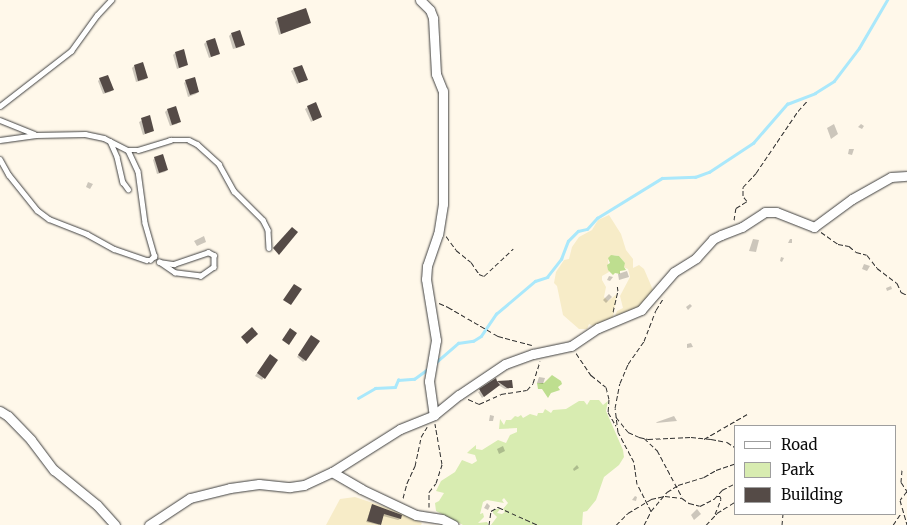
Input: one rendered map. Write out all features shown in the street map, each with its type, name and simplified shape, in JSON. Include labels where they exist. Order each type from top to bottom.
[{"type":"street","points":[[420,0],[430,10],[433,18],[436,74],[443,91],[443,204],[440,225],[427,266],[426,279],[436,340],[429,380],[434,416]]},
{"type":"street","points":[[149,525],[190,498],[230,488],[259,484],[290,487],[304,485],[332,472],[400,429],[434,416],[459,395],[505,364],[542,348],[571,346],[598,328],[641,310],[674,272],[696,258],[713,239],[742,227],[765,212],[776,212],[814,227],[852,199],[892,176],[907,176]]},
{"type":"street","points":[[0,411],[8,416],[31,440],[54,470],[97,505],[115,525]]},
{"type":"street","points":[[332,472],[361,489],[406,510],[421,516],[442,519],[454,525]]},
{"type":"lane","points":[[0,106],[71,51],[110,1]]},
{"type":"lane","points":[[0,120],[36,134]]},
{"type":"lane","points":[[0,140],[36,134],[85,134],[110,141],[128,150],[138,150],[179,139],[197,144],[218,164],[234,191],[263,220],[268,230],[269,248]]},
{"type":"lane","points":[[110,141],[117,157],[123,182],[128,189]]},
{"type":"lane","points":[[128,150],[138,171],[145,223],[154,256],[159,262],[175,273],[201,276],[212,270],[216,260],[212,253],[208,252],[174,264],[159,262]]},
{"type":"lane","points":[[0,159],[9,175],[37,210],[48,219],[87,234],[114,250],[146,260],[150,260],[154,256]]},
{"type":"path","points":[[726,233],[733,224],[736,208],[747,200],[743,196],[743,187],[756,173],[798,111],[808,101]]},
{"type":"path","points":[[440,225],[456,250],[471,262],[479,274],[484,276],[514,249]]},
{"type":"path","points":[[814,227],[838,244],[849,246],[856,252],[867,255],[877,268],[897,284],[901,292],[907,295]]},
{"type":"path","points":[[614,322],[613,309],[618,291],[617,284]]},
{"type":"path","points":[[429,295],[438,303],[498,336],[542,348],[533,383],[527,390],[501,394],[479,404],[459,395]]},
{"type":"path","points":[[617,429],[615,415],[620,384],[665,296]]},
{"type":"path","points":[[561,348],[576,353],[591,375],[606,387],[609,399],[608,412],[634,462],[637,484],[647,501],[650,511]]},
{"type":"path","points":[[704,439],[748,413]]},
{"type":"path","points":[[615,415],[628,432],[643,438],[658,450],[682,498],[689,503],[700,506],[714,499],[724,488],[734,484]]},
{"type":"path","points":[[406,510],[404,492],[415,466],[421,438],[434,416]]},
{"type":"path","points":[[430,511],[429,492],[436,483],[442,464],[434,416]]},
{"type":"path","points":[[643,438],[672,439],[692,437],[728,442],[734,446]]},
{"type":"path","points":[[644,525],[650,511],[663,496],[676,486],[734,464]]},
{"type":"path","points":[[902,470],[901,482],[906,491],[900,500],[902,513],[907,525]]},
{"type":"path","points":[[616,525],[628,513],[647,501],[663,496],[682,498]]},
{"type":"path","points":[[713,517],[721,499],[720,496],[717,496]]},
{"type":"path","points":[[706,525],[713,517],[734,502]]},
{"type":"path","points":[[490,525],[491,511],[498,507],[538,525]]},
{"type":"path","points":[[893,525],[902,513]]},
{"type":"shaded area","points":[[609,215],[621,234],[626,250],[633,259],[633,268],[639,265],[644,269],[653,290],[639,307],[615,316],[617,311],[623,308],[620,296],[630,277],[628,269],[623,267],[625,263],[619,256],[614,255],[608,260],[609,272],[602,276],[606,287],[604,297],[608,301],[617,294],[613,317],[593,326],[589,324],[587,329],[579,329],[563,315],[557,286],[554,283],[556,272],[564,260],[569,259],[572,247],[579,237],[592,230],[598,220]]},
{"type":"shaded area","points":[[355,497],[403,513],[422,523],[421,525],[326,525],[340,499]]},
{"type":"green space","points":[[611,255],[619,256],[625,263],[624,267],[626,270],[620,271],[620,274],[615,273],[613,275],[608,270],[607,265],[610,263],[608,258]]},
{"type":"green space","points":[[552,375],[561,381],[562,384],[558,387],[560,390],[551,393],[548,398],[542,389],[538,389],[537,383],[544,383]]},
{"type":"green space","points":[[590,400],[599,400],[603,405],[608,401],[606,411],[623,450],[624,457],[619,465],[604,477],[596,500],[587,511],[583,512],[582,525],[491,525],[497,517],[493,510],[501,508],[497,513],[502,514],[505,512],[503,509],[508,503],[504,498],[502,500],[504,503],[487,500],[483,502],[480,514],[483,513],[484,517],[478,523],[487,522],[489,525],[463,525],[436,511],[435,503],[439,501],[444,493],[436,491],[441,481],[455,472],[462,460],[472,464],[477,461],[475,455],[467,453],[470,450],[476,445],[476,449],[482,450],[498,440],[506,443],[510,435],[517,432],[517,428],[499,429],[500,419],[504,425],[506,420],[511,420],[515,416],[521,415],[523,418],[530,414],[537,416],[538,413],[543,413],[545,409],[551,413],[553,410],[566,409],[579,401],[584,401],[587,405]]},
{"type":"building","points":[[306,8],[311,23],[281,34],[277,18]]},
{"type":"building","points":[[240,30],[245,45],[236,48],[231,33]]},
{"type":"building","points":[[215,38],[220,54],[211,57],[206,41]]},
{"type":"building","points":[[184,49],[188,65],[179,68],[175,52]]},
{"type":"building","points":[[143,62],[148,78],[138,81],[134,65]]},
{"type":"building","points":[[302,65],[308,80],[299,83],[293,68]]},
{"type":"building","points":[[108,75],[114,90],[105,93],[99,78]]},
{"type":"building","points":[[195,77],[199,92],[190,95],[185,80]]},
{"type":"building","points":[[316,102],[322,117],[313,121],[307,106]]},
{"type":"building","points":[[176,106],[181,122],[172,125],[167,109]]},
{"type":"building","points":[[150,115],[154,131],[145,134],[141,118]]},
{"type":"building","points":[[163,154],[168,170],[159,173],[154,157]]},
{"type":"building","points":[[292,227],[298,232],[279,255],[273,248]]},
{"type":"building","points":[[294,284],[302,289],[291,305],[283,300]]},
{"type":"building","points":[[252,327],[258,334],[247,344],[241,337]]},
{"type":"building","points":[[290,328],[297,333],[289,345],[282,340]]},
{"type":"building","points":[[311,335],[320,341],[306,361],[298,355]]},
{"type":"building","points":[[270,354],[278,360],[265,379],[257,373]]},
{"type":"building","points":[[496,378],[500,385],[484,397],[479,389]]},
{"type":"building","points":[[512,380],[513,388],[507,388],[497,381]]},
{"type":"building","points":[[372,504],[402,515],[401,519],[384,514],[381,525],[367,521]]},
{"type":"waterway","points":[[434,364],[458,343],[473,341],[481,336],[496,314],[535,281],[547,277],[561,259],[568,241],[578,231],[587,229],[597,218],[662,178],[695,177],[709,172],[753,143],[787,104],[815,93],[834,81],[859,48],[887,0]]},
{"type":"waterway","points":[[358,398],[375,388],[395,387],[398,380],[414,379],[428,369]]}]
